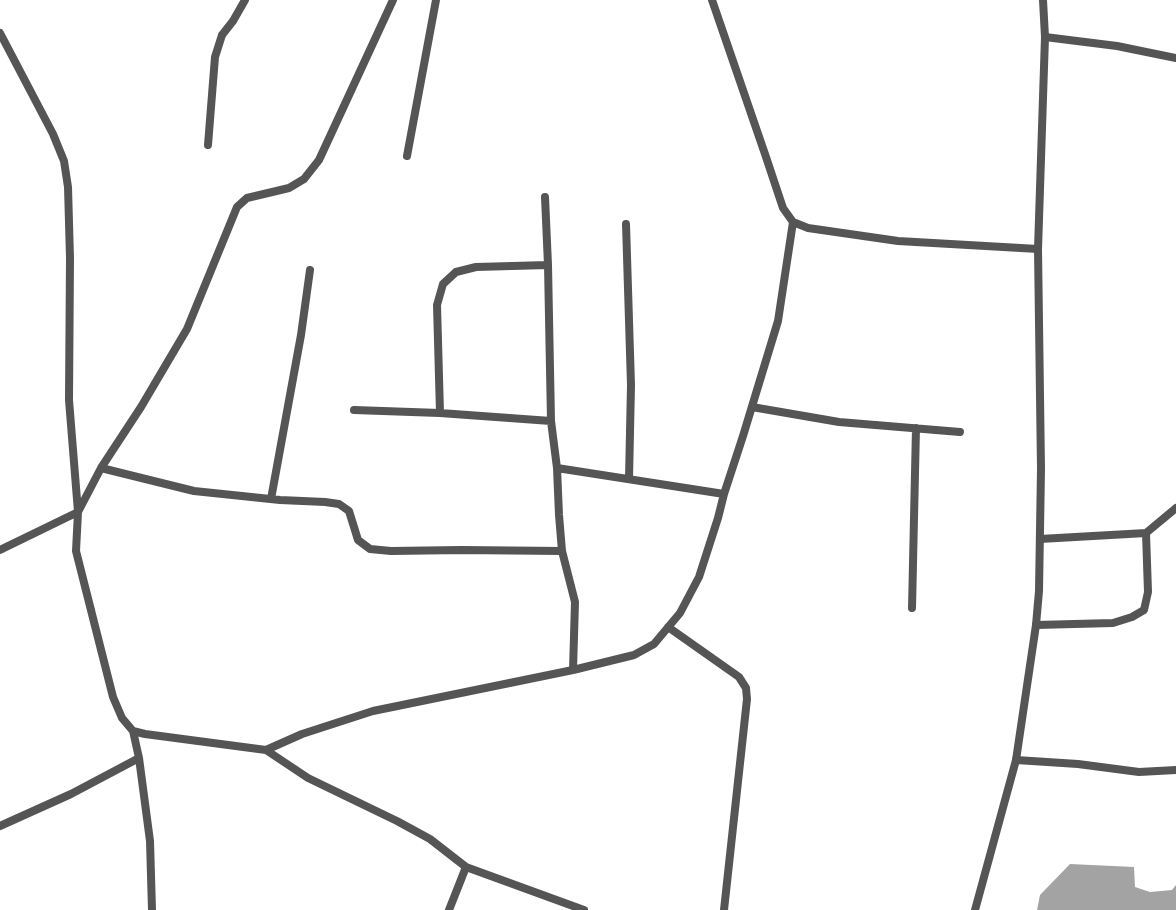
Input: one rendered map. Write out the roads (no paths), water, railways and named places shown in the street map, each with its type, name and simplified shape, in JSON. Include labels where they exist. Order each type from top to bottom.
[{"type":"street","points":[[208,145],[215,57],[222,35],[245,0]]},
{"type":"street","points":[[0,550],[78,512],[101,468],[141,407],[187,329],[237,207],[247,198],[289,188],[304,179],[319,160],[393,0]]},
{"type":"street","points":[[407,156],[436,0]]},
{"type":"street","points":[[712,0],[783,208],[793,222],[808,228],[898,241],[1038,249]]},
{"type":"street","points":[[975,910],[1016,760],[1036,625],[1039,591],[1041,469],[1038,249],[1045,36],[1043,0]]},
{"type":"street","points":[[0,33],[53,134],[64,161],[68,187],[70,258],[69,400],[78,512],[76,551],[113,697],[122,718],[133,731],[139,758],[150,841],[152,910]]},
{"type":"street","points":[[1045,36],[1117,46],[1176,58]]},
{"type":"street","points":[[546,197],[551,421],[557,468],[562,551],[575,602],[573,670]]},
{"type":"street","points":[[266,750],[302,734],[373,711],[634,656],[654,644],[680,613],[699,577],[778,321],[793,222]]},
{"type":"street","points":[[626,224],[631,385],[629,479]]},
{"type":"street","points":[[440,414],[437,305],[443,284],[456,272],[476,267],[548,265]]},
{"type":"street","points":[[271,499],[301,335],[310,270]]},
{"type":"street","points":[[752,407],[839,422],[960,432]]},
{"type":"street","points":[[354,410],[551,421]]},
{"type":"street","points":[[912,608],[916,428]]},
{"type":"street","points":[[101,468],[194,491],[339,504],[349,511],[358,540],[370,549],[391,551],[562,551]]},
{"type":"street","points":[[557,468],[724,494]]},
{"type":"street","points":[[1040,540],[1146,533],[1176,508]]},
{"type":"street","points":[[1036,625],[1113,624],[1132,617],[1144,610],[1148,592],[1146,533]]},
{"type":"street","points":[[668,627],[738,677],[746,688],[747,699],[724,910]]},
{"type":"street","points":[[133,731],[145,734],[266,750],[308,778],[397,821],[430,839],[466,867],[584,910]]},
{"type":"street","points":[[0,826],[71,794],[139,758]]},
{"type":"street","points":[[1016,760],[1078,764],[1139,772],[1176,770]]},
{"type":"street","points":[[449,910],[466,867]]}]
